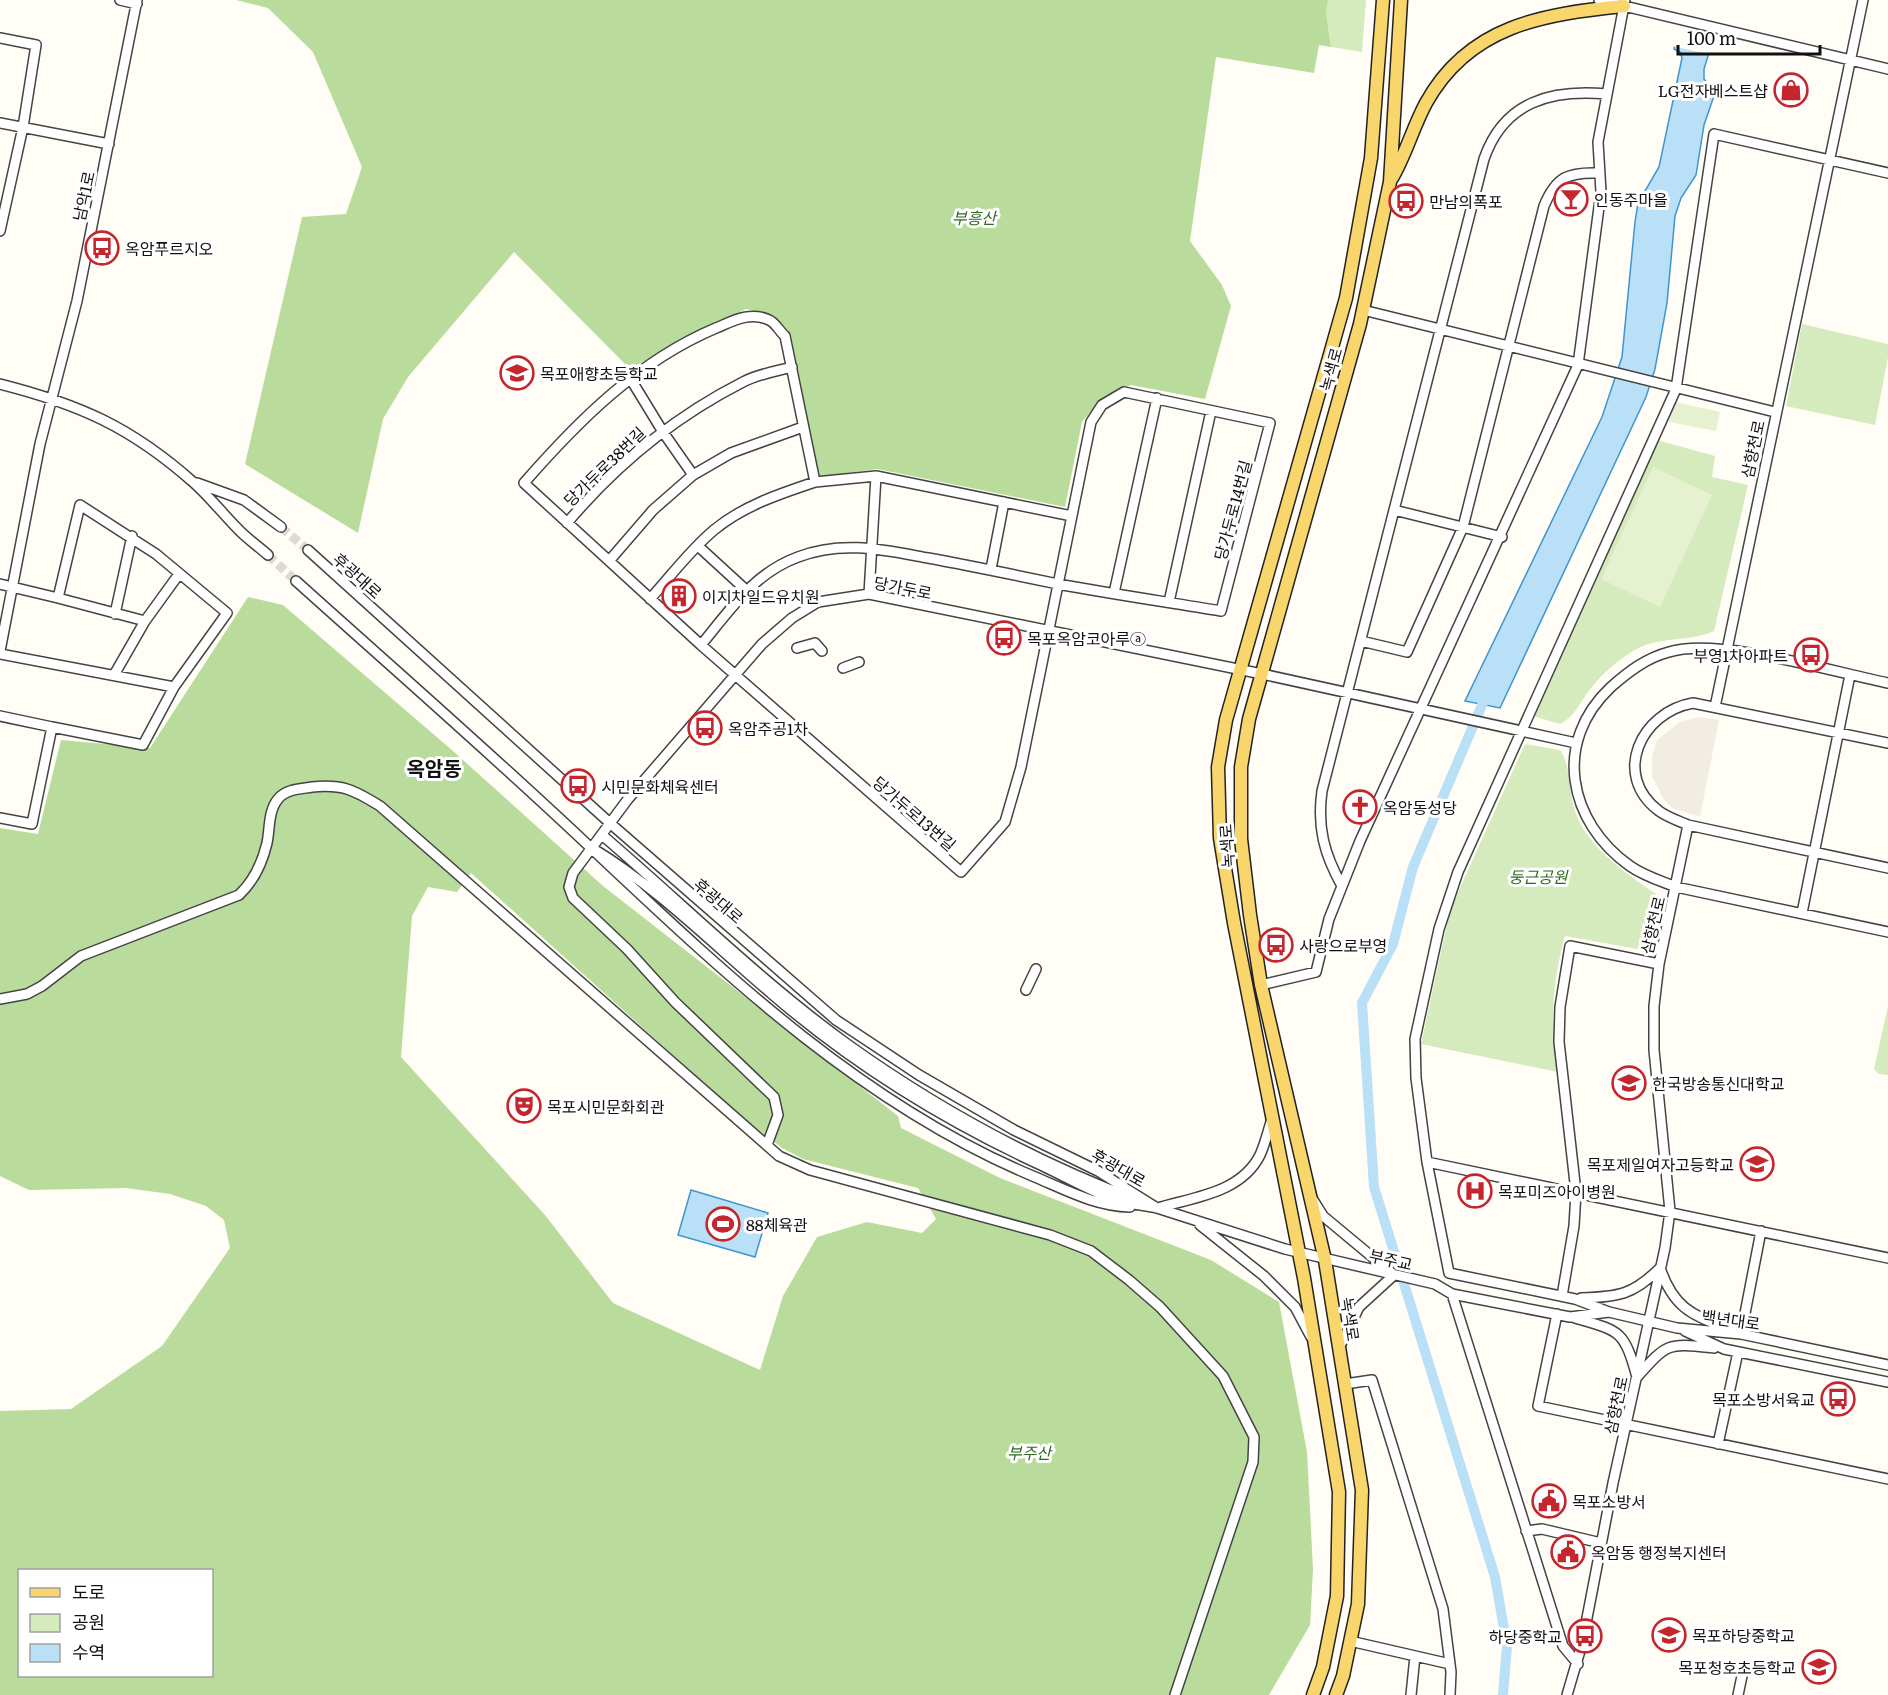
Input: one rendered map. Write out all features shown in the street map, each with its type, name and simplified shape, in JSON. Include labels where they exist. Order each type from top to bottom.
[{"type":"main road","name":"녹색로","points":[[1314,1695],[1323,1667],[1337,1596],[1339,1492],[1299,1252],[1234,923],[1220,838],[1218,766],[1226,720],[1346,298],[1371,158],[1383,0]]},
{"type":"main road","name":"녹색로","points":[[1336,1695],[1358,1604],[1362,1490],[1325,1260],[1261,985],[1240,839],[1241,767],[1249,719],[1363,310],[1390,182],[1401,0]]},
{"type":"main road","points":[[1390,182],[1406,153],[1427,101],[1454,65],[1474,49],[1514,25],[1560,13],[1624,3]]},
{"type":"street","points":[[120,0],[137,2]]},
{"type":"street","points":[[1599,0],[1624,3],[1640,9],[1888,69]]},
{"type":"street","name":"삼향천로","points":[[1567,1695],[1578,1664],[1670,1211],[1654,1050],[1654,1006],[1659,964],[1676,887],[1633,868],[1599,838],[1583,810],[1573,774],[1576,743],[1600,698],[1634,667],[1669,651],[1726,649],[1863,0]]},
{"type":"street","name":"남악1로","points":[[0,653],[40,444],[76,301],[137,2]]},
{"type":"street","points":[[1261,985],[1316,972],[1322,943],[1342,886],[1426,711],[1502,537],[1581,366],[1601,192],[1598,173],[1598,142],[1624,3]]},
{"type":"street","points":[[0,38],[36,45],[23,127],[0,231]]},
{"type":"street","points":[[1342,886],[1324,851],[1319,820],[1322,791],[1483,163],[1493,138],[1514,115],[1542,97],[1577,91],[1607,94]]},
{"type":"street","points":[[0,123],[109,144]]},
{"type":"street","points":[[1449,1273],[1427,1162],[1416,1078],[1415,1049],[1427,984],[1448,898],[1519,732],[1673,389],[1714,134],[1888,173]]},
{"type":"street","points":[[1360,641],[1407,652],[1463,527],[1549,195],[1568,176],[1576,172],[1598,173]]},
{"type":"street","points":[[1363,310],[1673,389],[1775,412]]},
{"type":"street","name":"당가두로38번길","points":[[734,674],[524,483],[558,444],[630,378],[689,339],[747,316],[770,320],[784,336],[814,482]]},
{"type":"street","name":"당가두로38번길","points":[[567,523],[602,484],[663,432],[745,381],[792,367]]},
{"type":"street","name":"당가두로38번길","points":[[630,378],[693,475]]},
{"type":"street","points":[[0,384],[53,397],[96,414],[124,429],[194,483],[238,530],[268,555]]},
{"type":"street","name":"당가두로14번길","points":[[1124,392],[1157,398],[1270,423],[1221,611],[1059,584],[1090,422],[1102,405],[1124,392]]},
{"type":"street","points":[[1114,593],[1157,398]]},
{"type":"street","points":[[1168,602],[1211,411]]},
{"type":"street","points":[[609,561],[653,510],[693,475],[731,453],[803,427]]},
{"type":"street","points":[[650,598],[713,531],[748,508],[814,482],[876,476],[1072,516]]},
{"type":"street","points":[[869,594],[876,476]]},
{"type":"street","points":[[194,483],[244,501],[281,527]]},
{"type":"street","points":[[991,569],[1004,502]]},
{"type":"street","points":[[0,716],[143,745],[174,687],[227,613],[132,536],[80,505],[58,598]]},
{"type":"street","points":[[1394,510],[1502,537]]},
{"type":"street","points":[[115,614],[132,536]]},
{"type":"street","points":[[698,546],[746,590]]},
{"type":"street","points":[[701,645],[746,590],[774,568],[798,557],[840,547],[872,548],[991,569],[1059,584],[1049,632]]},
{"type":"street","name":"후광대로","points":[[308,550],[611,824],[836,1020],[919,1075],[1014,1130],[1098,1171],[1157,1208]]},
{"type":"street","points":[[114,675],[145,621],[179,574]]},
{"type":"street","name":"후광대로","points":[[297,582],[592,848],[639,895],[718,966],[818,1049],[897,1103],[991,1159],[1088,1200],[1113,1206],[1157,1208]]},
{"type":"street","points":[[0,584],[145,621]]},
{"type":"street","name":"당가두로","points":[[767,1145],[778,1114],[774,1097],[675,1002],[627,949],[573,898],[569,887],[573,873],[628,799],[734,674],[762,644],[792,618],[818,602],[869,594],[1262,674],[1576,743]]},
{"type":"street","name":"당가두로13번길","points":[[734,674],[961,872],[1005,822],[1021,767],[1049,632]]},
{"type":"street","points":[[797,648],[815,643],[822,651]]},
{"type":"street","points":[[1715,707],[1726,649],[1888,683]]},
{"type":"street","points":[[0,653],[174,687]]},
{"type":"street","points":[[843,668],[859,662]]},
{"type":"street","points":[[1802,913],[1850,675]]},
{"type":"street","points":[[1888,743],[1693,704],[1665,713],[1648,727],[1637,749],[1637,777],[1645,796],[1659,811],[1688,825],[1888,868]]},
{"type":"street","points":[[0,818],[32,824],[52,727]]},
{"type":"street","points":[[0,999],[27,994],[42,986],[81,956],[239,895],[250,885],[257,872],[267,843],[270,817],[278,799],[294,789],[332,785],[353,789],[380,806],[779,1156],[810,1170],[1050,1235],[1090,1251],[1160,1307],[1223,1376],[1254,1437],[1253,1462],[1175,1695]]},
{"type":"street","points":[[1688,825],[1676,887],[1888,932]]},
{"type":"street","name":"후광대로","points":[[602,835],[771,983],[846,1043],[921,1094],[1005,1142],[1157,1208],[1340,1263]]},
{"type":"street","name":"후광대로","points":[[592,848],[614,861],[693,922],[772,994],[848,1054],[908,1095],[1002,1147],[1114,1199],[1157,1208]]},
{"type":"street","points":[[1562,1296],[1574,1226],[1576,1192],[1559,1042],[1560,1007],[1570,946],[1659,964]]},
{"type":"street","points":[[1026,990],[1036,969]]},
{"type":"street","points":[[1157,1208],[1225,1189],[1247,1173],[1260,1155],[1273,1117]]},
{"type":"street","points":[[1427,1162],[1888,1258]]},
{"type":"street","points":[[1312,1199],[1323,1216],[1394,1275],[1366,1298],[1339,1348]]},
{"type":"street","points":[[1193,1220],[1264,1276],[1296,1307],[1315,1344]]},
{"type":"street","points":[[1575,1299],[1614,1297],[1630,1292],[1641,1286],[1660,1268],[1667,1288],[1686,1310],[1741,1334],[1761,1231]]},
{"type":"street","name":"부주교","points":[[1340,1263],[1435,1284],[1452,1294]]},
{"type":"street","points":[[1435,1284],[1449,1273],[1575,1299],[1609,1312],[1677,1328]]},
{"type":"street","points":[[1578,1664],[1563,1646],[1452,1294],[1557,1314],[1604,1326],[1623,1338],[1628,1345],[1637,1377]]},
{"type":"street","points":[[1570,1317],[1609,1312]]},
{"type":"street","points":[[1557,1314],[1538,1406],[1888,1479]]},
{"type":"street","name":"백년대로","points":[[1677,1328],[1741,1334],[1888,1365]]},
{"type":"street","name":"백년대로","points":[[1677,1328],[1724,1349],[1888,1382]]},
{"type":"street","points":[[1637,1377],[1660,1351],[1670,1346],[1677,1344],[1724,1349]]},
{"type":"street","points":[[1718,1444],[1738,1352]]},
{"type":"street","points":[[1345,1384],[1372,1380],[1443,1609],[1450,1664],[1450,1695]]},
{"type":"street","points":[[1526,1531],[1542,1529],[1601,1543]]},
{"type":"street","points":[[1350,1641],[1450,1664]]},
{"type":"street","points":[[1411,1695],[1415,1656]]},
{"type":"street","points":[[1738,1695],[1742,1676]]},
{"type":"green space","name":"부흥산","points":[[236,0],[1328,0],[1326,13],[1331,47],[1319,45],[1314,73],[1216,57],[1190,241],[1222,285],[1231,306],[1205,399],[1131,385],[1101,400],[1082,422],[1065,507],[877,469],[819,477],[791,335],[774,316],[746,309],[692,334],[630,369],[514,252],[408,377],[383,419],[358,533],[245,464],[302,217],[346,214],[362,167],[313,52],[268,8]]},
{"type":"green space","points":[[1328,0],[1366,0],[1362,52],[1331,47],[1326,13]]},
{"type":"green space","points":[[1802,324],[1888,344],[1888,357],[1875,425],[1786,406]]},
{"type":"green space","points":[[1675,402],[1720,412],[1716,431],[1669,422]]},
{"type":"green space","points":[[1657,440],[1715,456],[1712,477],[1748,485],[1714,631],[1704,635],[1661,641],[1640,647],[1630,653],[1601,677],[1574,712],[1560,724],[1533,716]]},
{"type":"green space","points":[[1653,467],[1712,495],[1660,607],[1601,579]]},
{"type":"green space","name":"부주산","points":[[248,597],[283,605],[453,751],[603,886],[898,1116],[901,1128],[1000,1178],[1211,1260],[1279,1302],[1307,1452],[1313,1569],[1310,1625],[1269,1695],[0,1695],[0,1411],[71,1409],[162,1346],[230,1248],[224,1220],[206,1206],[170,1194],[126,1188],[29,1190],[0,1176],[0,828],[38,834],[61,740],[150,748]],"holes":[[[471,873],[744,1119],[782,1148],[803,1159],[918,1188],[936,1219],[922,1233],[867,1222],[817,1237],[783,1296],[760,1370],[613,1303],[545,1215],[401,1057],[412,916],[428,887],[457,892]]]},
{"type":"green space","name":"둥근공원","points":[[1525,744],[1560,750],[1568,769],[1573,804],[1586,832],[1606,856],[1656,894],[1649,951],[1565,936],[1557,970],[1553,1021],[1558,1072],[1421,1044],[1450,910]]},
{"type":"green space","points":[[1888,1006],[1888,1075],[1879,1074],[1874,1069]]},
{"type":"shaded area","points":[[1699,717],[1719,720],[1700,817],[1672,808],[1664,800],[1652,776],[1652,756],[1657,740],[1680,722]]},
{"type":"water","points":[[1684,0],[1725,0],[1704,69],[1704,79],[1715,93],[1704,125],[1696,175],[1681,198],[1675,216],[1667,303],[1655,369],[1646,397],[1500,708],[1465,701],[1602,417],[1622,357],[1638,203],[1659,167],[1682,58],[1680,52],[1674,49]]},
{"type":"water","name":"88체육관","points":[[691,1190],[768,1213],[755,1257],[678,1235]]},
{"type":"pier","points":[[1681,0],[1728,0],[1712,55],[1672,46]]},
{"type":"waterway","points":[[1488,691],[1413,867],[1393,944],[1362,1003],[1374,1187],[1495,1577],[1507,1646],[1503,1695]]},
{"type":"tunnel","points":[[281,527],[308,550]]},
{"type":"tunnel","points":[[268,555],[296,581]]},
{"type":"place","name":"LG전자베스트샵","points":[[1791,90]]},
{"type":"place","name":"인동주마을","points":[[1571,199]]},
{"type":"place","name":"만남의폭포","points":[[1406,201]]},
{"type":"place","name":"옥암푸르지오","points":[[102,248]]},
{"type":"place","name":"목포애향초등학교","points":[[517,373]]},
{"type":"place","name":"이지차일드유치원","points":[[679,596]]},
{"type":"place","name":"목포옥암코아루ⓐ","points":[[1004,638]]},
{"type":"place","name":"부영1차아파트","points":[[1811,655]]},
{"type":"place","name":"옥암주공1차","points":[[705,728]]},
{"type":"place","name":"시민문화체육센터","points":[[578,786]]},
{"type":"place","name":"옥암동성당","points":[[1360,807]]},
{"type":"place","name":"사랑으로부영","points":[[1276,945]]},
{"type":"place","name":"한국방송통신대학교","points":[[1629,1083]]},
{"type":"place","name":"목포시민문화회관","points":[[524,1106]]},
{"type":"place","name":"목포제일여자고등학교","points":[[1757,1164]]},
{"type":"place","name":"목포미즈아이병원","points":[[1475,1191]]},
{"type":"place","name":"88체육관","points":[[723,1224]]},
{"type":"place","name":"목포소방서육교","points":[[1838,1399]]},
{"type":"place","name":"목포소방서","points":[[1549,1501]]},
{"type":"place","name":"옥암동 행정복지센터","points":[[1568,1552]]},
{"type":"place","name":"목포하당중학교","points":[[1669,1635]]},
{"type":"place","name":"하당중학교","points":[[1585,1636]]},
{"type":"place","name":"목포청호초등학교","points":[[1819,1667]]},
{"type":"district","name":"옥암동","points":[[434,767]]}]
